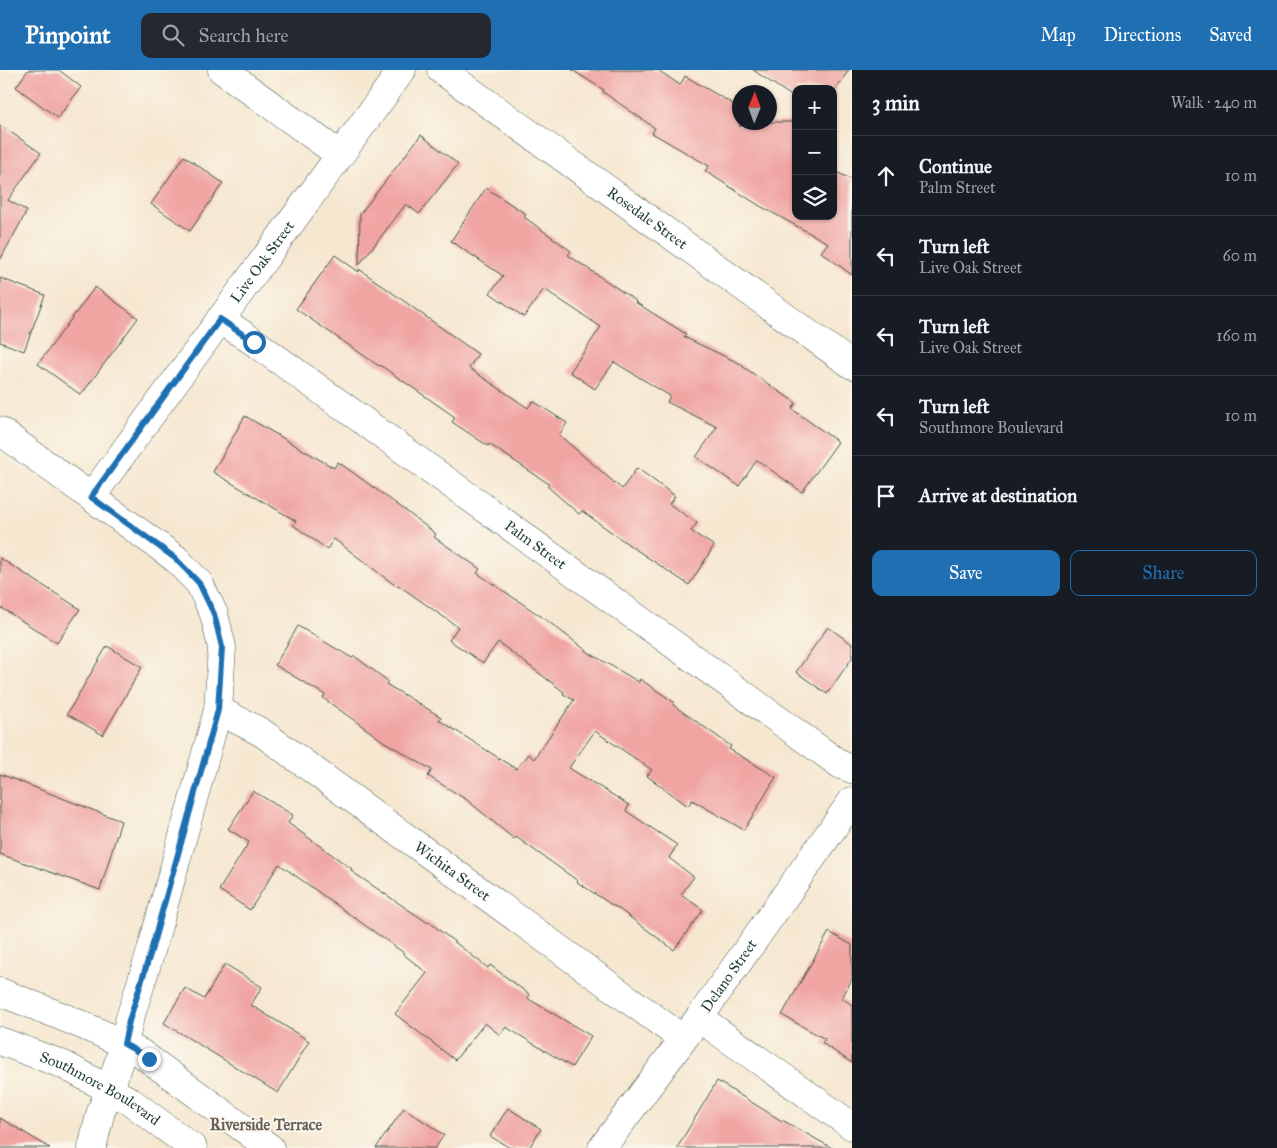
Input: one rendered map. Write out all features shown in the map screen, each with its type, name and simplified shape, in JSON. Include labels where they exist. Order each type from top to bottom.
[{"type":"street","points":[[222,70],[340,155]]},
{"type":"street","name":"Live Oak Street","points":[[91,497],[402,70]]},
{"type":"street","name":"Rosedale Street","points":[[441,70],[852,365]]},
{"type":"street","name":"Palm Street","points":[[220,319],[270,353],[841,765],[852,769]]},
{"type":"street","points":[[0,431],[175,558],[199,583],[214,614],[222,647],[218,710],[151,951],[110,1090],[101,1111],[92,1148]]},
{"type":"street","name":"Wichita Street","points":[[218,710],[261,732],[691,1028],[852,1126]]},
{"type":"street","name":"Delano Street","points":[[602,1148],[691,1028],[852,801]]},
{"type":"street","points":[[0,992],[78,1022],[142,1054],[270,1148]]},
{"type":"street","name":"Southmore Boulevard","points":[[0,1041],[64,1065],[130,1101],[193,1148]]},
{"type":"building","points":[[28,70],[59,70],[81,87],[58,118],[16,87]]},
{"type":"building","points":[[572,70],[658,70],[680,85],[685,76],[732,103],[732,130],[777,130],[777,122],[792,122],[792,220],[837,220],[837,172],[852,180],[852,275],[821,252],[828,243],[760,206],[705,171],[709,166],[652,133],[655,128],[603,92],[604,90]]},
{"type":"building","points":[[753,70],[849,70],[837,87],[837,85],[792,85],[792,96]]},
{"type":"building","points":[[0,125],[41,153],[8,200],[27,211],[0,260]]},
{"type":"building","points":[[421,135],[458,164],[419,214],[406,204],[359,265],[360,214]]},
{"type":"building","points":[[184,156],[223,183],[190,231],[151,204]]},
{"type":"building","points":[[486,188],[526,214],[524,217],[571,251],[568,255],[635,302],[686,334],[684,337],[743,365],[796,403],[792,409],[838,442],[802,492],[757,460],[739,486],[696,457],[717,427],[667,402],[670,396],[614,362],[595,389],[570,372],[601,327],[544,289],[524,317],[490,293],[503,276],[451,241]]},
{"type":"building","points":[[335,255],[359,272],[359,269],[478,354],[469,368],[528,408],[533,401],[567,423],[559,435],[622,489],[637,468],[675,496],[669,504],[697,523],[691,531],[714,546],[689,585],[582,511],[579,514],[547,486],[549,484],[452,422],[455,417],[296,309]]},
{"type":"building","points":[[0,278],[45,295],[24,351],[0,342]]},
{"type":"building","points":[[95,287],[138,318],[81,395],[38,364]]},
{"type":"building","points":[[245,416],[334,468],[338,462],[436,534],[434,537],[480,569],[477,573],[545,619],[591,654],[639,682],[640,679],[731,746],[729,749],[776,777],[744,830],[692,800],[688,806],[647,776],[652,770],[595,731],[569,768],[629,805],[626,811],[677,845],[669,858],[694,877],[681,894],[703,910],[674,950],[516,837],[514,839],[467,800],[428,776],[432,770],[383,741],[323,698],[325,695],[275,665],[298,626],[352,658],[354,656],[388,681],[386,684],[441,717],[439,720],[516,769],[528,754],[534,759],[574,700],[563,694],[564,692],[498,642],[483,663],[449,640],[458,627],[398,585],[396,586],[334,539],[327,549],[293,525],[296,521],[213,472]]},
{"type":"building","points":[[0,558],[80,609],[57,643],[0,607]]},
{"type":"building","points":[[828,627],[852,644],[852,658],[827,694],[796,672]]},
{"type":"building","points":[[107,646],[142,667],[103,735],[67,714]]},
{"type":"building","points":[[0,774],[121,821],[100,890],[0,854]]},
{"type":"building","points":[[253,791],[293,815],[288,823],[352,869],[351,871],[429,922],[488,968],[490,965],[530,995],[527,998],[591,1036],[572,1067],[506,1027],[500,1035],[485,1023],[455,1060],[395,1014],[427,973],[404,953],[279,864],[250,910],[219,890],[249,842],[228,829]]},
{"type":"building","points":[[829,932],[852,945],[852,979],[842,998],[852,1005],[852,1063],[822,1043],[825,1039],[782,1015]]},
{"type":"building","points":[[225,964],[262,987],[251,1005],[309,1041],[278,1093],[164,1023],[185,988],[204,999]]},
{"type":"building","points":[[717,1081],[782,1121],[832,1148],[677,1148]]},
{"type":"building","points":[[404,1108],[444,1135],[435,1148],[376,1148]]},
{"type":"building","points":[[508,1108],[541,1129],[529,1148],[510,1148],[490,1136]]},
{"type":"building","points":[[0,1118],[50,1148],[0,1148]]},
{"type":"district","name":"Riverside Terrace","points":[[266,1124]]},
{"type":"route","points":[[149,1059],[124,1044],[218,710],[222,647],[214,614],[199,583],[175,558],[91,497],[220,319],[254,342]]}]
